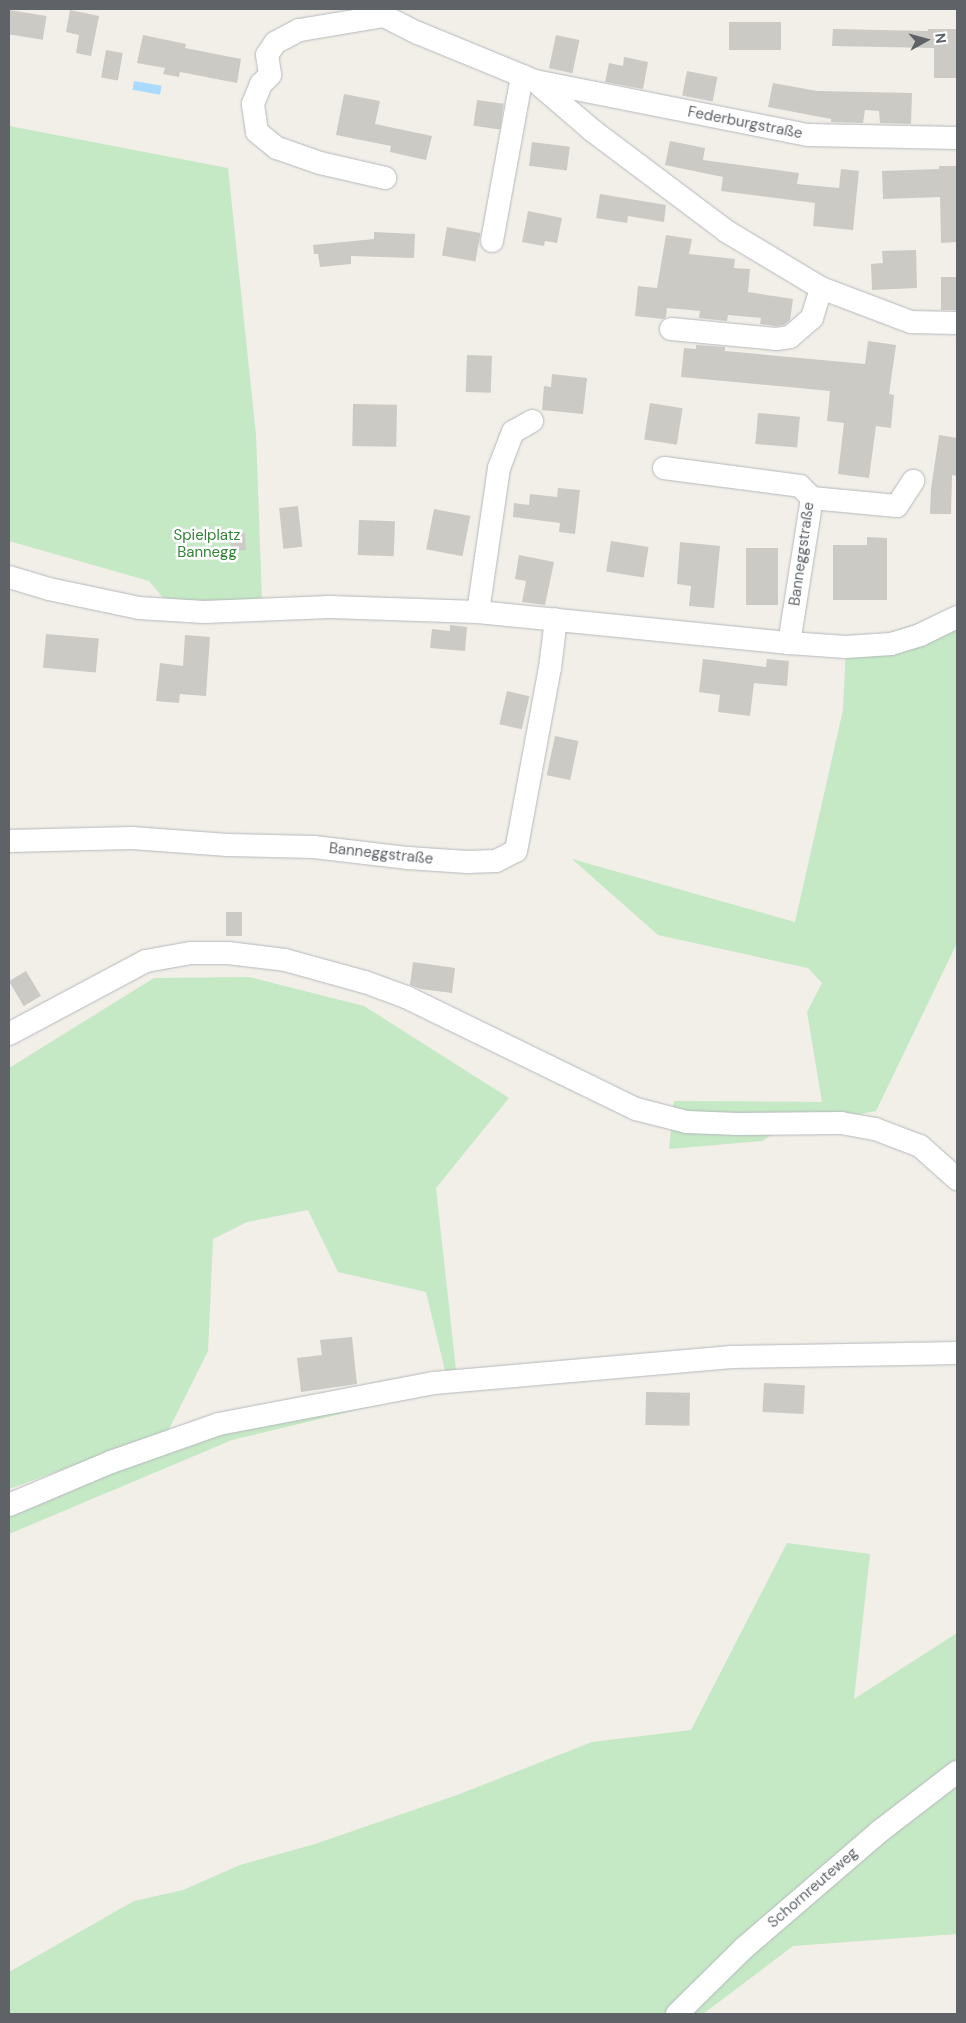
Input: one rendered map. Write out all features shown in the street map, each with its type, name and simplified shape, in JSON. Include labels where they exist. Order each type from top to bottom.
[{"type":"street","name":"Federburgstraße","points":[[383,12],[418,33],[528,78],[808,135],[957,138]]},
{"type":"street","points":[[383,12],[299,30],[275,43],[268,54],[270,75],[261,84],[253,104],[257,132],[277,148],[320,162],[385,178]]},
{"type":"street","name":"Federburgstraße","points":[[528,78],[593,131],[726,231],[821,288],[911,322],[957,323]]},
{"type":"street","points":[[492,241],[528,78]]},
{"type":"street","points":[[671,329],[776,340],[790,337],[812,318],[821,288]]},
{"type":"street","points":[[478,612],[499,468],[513,432],[532,421]]},
{"type":"street","name":"Banneggstraße","points":[[664,468],[800,486],[812,498],[789,643]]},
{"type":"street","points":[[812,498],[897,506],[913,481]]},
{"type":"street","points":[[9,577],[48,589],[139,608],[204,612],[330,607],[478,612],[846,647],[891,644],[920,635],[957,617]]},
{"type":"street","name":"Banneggstraße","points":[[9,841],[132,838],[228,845],[314,847],[408,858],[467,862],[496,860],[516,851],[550,668],[556,619]]},
{"type":"street","points":[[9,1034],[146,961],[191,953],[228,953],[285,960],[365,982],[406,997],[636,1109],[687,1122],[738,1124],[841,1123],[875,1129],[920,1146],[957,1179]]},
{"type":"street","points":[[9,1504],[111,1462],[219,1424],[434,1383],[732,1357],[957,1353]]},
{"type":"street","name":"Schornreuteweg","points":[[677,2014],[744,1948],[880,1831],[957,1772]]},
{"type":"green space","name":"Spielplatz Bannegg","points":[[9,126],[228,168],[256,435],[262,602],[165,600],[149,581],[9,541]]},
{"type":"green space","points":[[957,610],[957,943],[876,1111],[780,1129],[762,1141],[669,1149],[674,1101],[822,1102],[807,1012],[822,983],[808,968],[658,935],[572,859],[795,922],[843,710],[846,647]]},
{"type":"green space","points":[[249,977],[364,1006],[509,1098],[436,1188],[456,1370],[446,1375],[426,1292],[338,1272],[308,1210],[247,1222],[213,1239],[208,1351],[168,1431],[9,1489],[9,1068],[154,978]]},
{"type":"green space","points":[[402,1399],[232,1440],[9,1534],[9,1510],[214,1434]]},
{"type":"green space","points":[[787,1543],[870,1554],[854,1699],[957,1633],[957,1934],[793,1946],[703,2014],[9,2014],[9,1972],[134,1901],[183,1890],[240,1865],[315,1844],[457,1795],[592,1742],[691,1730]]},
{"type":"water","points":[[134,81],[162,86],[160,95],[132,90]]},
{"type":"building","points":[[9,10],[47,16],[43,40],[9,34]]},
{"type":"building","points":[[70,10],[99,16],[91,56],[76,53],[79,35],[66,32]]},
{"type":"building","points":[[729,22],[781,22],[781,50],[729,50]]},
{"type":"building","points":[[833,29],[928,31],[928,29],[957,29],[957,78],[934,78],[934,48],[832,46]]},
{"type":"building","points":[[143,35],[186,44],[185,48],[241,59],[237,83],[180,72],[179,77],[163,74],[165,68],[137,63]]},
{"type":"building","points":[[556,35],[579,40],[572,73],[549,68]]},
{"type":"building","points":[[106,50],[123,53],[118,81],[101,78]]},
{"type":"building","points":[[624,57],[648,62],[643,89],[605,82],[609,63],[623,66]]},
{"type":"building","points":[[687,71],[717,77],[713,101],[682,96]]},
{"type":"building","points":[[773,83],[817,91],[912,93],[911,124],[880,123],[879,111],[865,110],[863,123],[831,122],[831,119],[768,107]]},
{"type":"building","points":[[344,94],[380,101],[375,124],[432,136],[426,160],[390,152],[391,146],[336,135]]},
{"type":"building","points":[[477,100],[504,104],[500,130],[473,126]]},
{"type":"building","points":[[670,141],[705,148],[703,160],[799,173],[797,184],[839,188],[841,169],[859,171],[853,230],[813,226],[815,203],[721,191],[723,177],[665,165]]},
{"type":"building","points":[[532,142],[570,147],[567,170],[529,166]]},
{"type":"building","points":[[939,166],[957,166],[957,242],[941,243],[940,197],[883,199],[882,171],[939,169]]},
{"type":"building","points":[[600,194],[666,205],[664,222],[628,216],[627,223],[596,218]]},
{"type":"building","points":[[528,211],[562,218],[557,243],[545,241],[544,246],[522,242]]},
{"type":"building","points":[[447,227],[480,233],[475,261],[442,256]]},
{"type":"building","points":[[374,232],[415,234],[414,258],[351,256],[351,264],[320,267],[318,254],[314,254],[313,245],[374,239]]},
{"type":"building","points":[[666,235],[692,239],[689,254],[735,259],[734,268],[750,269],[748,292],[793,299],[790,320],[784,325],[776,326],[760,324],[761,318],[728,315],[727,321],[699,318],[700,311],[667,308],[666,317],[663,319],[635,316],[638,286],[657,288]]},
{"type":"building","points":[[916,250],[917,288],[872,290],[871,264],[883,263],[882,251]]},
{"type":"building","points":[[941,277],[957,277],[957,310],[941,310]]},
{"type":"building","points":[[868,341],[896,345],[889,394],[894,395],[891,428],[876,426],[869,478],[838,474],[844,423],[827,421],[830,391],[681,377],[684,348],[696,349],[696,345],[725,347],[725,351],[865,364]]},
{"type":"building","points":[[467,355],[492,356],[491,393],[466,392]]},
{"type":"building","points":[[552,374],[587,378],[583,414],[542,410],[544,386],[551,387]]},
{"type":"building","points":[[650,403],[683,408],[677,445],[644,440]]},
{"type":"building","points":[[353,404],[397,405],[396,447],[352,446]]},
{"type":"building","points":[[758,413],[800,417],[797,448],[755,444]]},
{"type":"building","points":[[939,435],[957,438],[957,476],[952,475],[951,514],[930,514],[931,489]]},
{"type":"building","points":[[558,488],[580,490],[575,534],[559,532],[560,523],[513,517],[514,503],[529,505],[530,494],[557,497]]},
{"type":"building","points":[[298,506],[302,547],[283,549],[279,508]]},
{"type":"building","points":[[434,509],[470,516],[462,556],[426,549]]},
{"type":"building","points":[[359,520],[395,521],[394,556],[358,555]]},
{"type":"building","points":[[245,533],[246,550],[231,551],[230,534]]},
{"type":"building","points":[[867,537],[887,538],[887,600],[833,600],[833,545],[867,545]]},
{"type":"building","points":[[611,541],[649,547],[644,578],[606,572]]},
{"type":"building","points":[[680,542],[720,546],[714,608],[689,606],[691,586],[677,584]]},
{"type":"building","points":[[746,548],[778,548],[778,605],[746,605]]},
{"type":"building","points":[[519,555],[554,562],[545,605],[522,602],[526,581],[515,579]]},
{"type":"building","points":[[450,625],[467,627],[465,651],[430,648],[432,629],[450,631]]},
{"type":"building","points":[[46,634],[99,639],[96,672],[43,668]]},
{"type":"building","points":[[185,635],[210,637],[206,696],[180,694],[179,703],[156,701],[160,663],[183,666]]},
{"type":"building","points":[[703,659],[766,667],[767,659],[789,661],[787,686],[754,683],[750,716],[718,712],[720,695],[699,692]]},
{"type":"building","points":[[507,691],[529,696],[522,729],[499,724]]},
{"type":"building","points":[[555,736],[578,741],[570,780],[547,775]]},
{"type":"building","points":[[226,912],[242,912],[242,936],[226,936]]},
{"type":"building","points":[[413,962],[455,968],[452,993],[421,989],[410,985]]},
{"type":"building","points":[[26,971],[41,996],[24,1006],[9,981]]},
{"type":"building","points":[[352,1337],[357,1384],[301,1392],[297,1358],[322,1355],[320,1340]]},
{"type":"building","points":[[764,1383],[805,1385],[803,1414],[762,1412]]},
{"type":"building","points":[[646,1392],[690,1393],[689,1426],[645,1425]]}]
